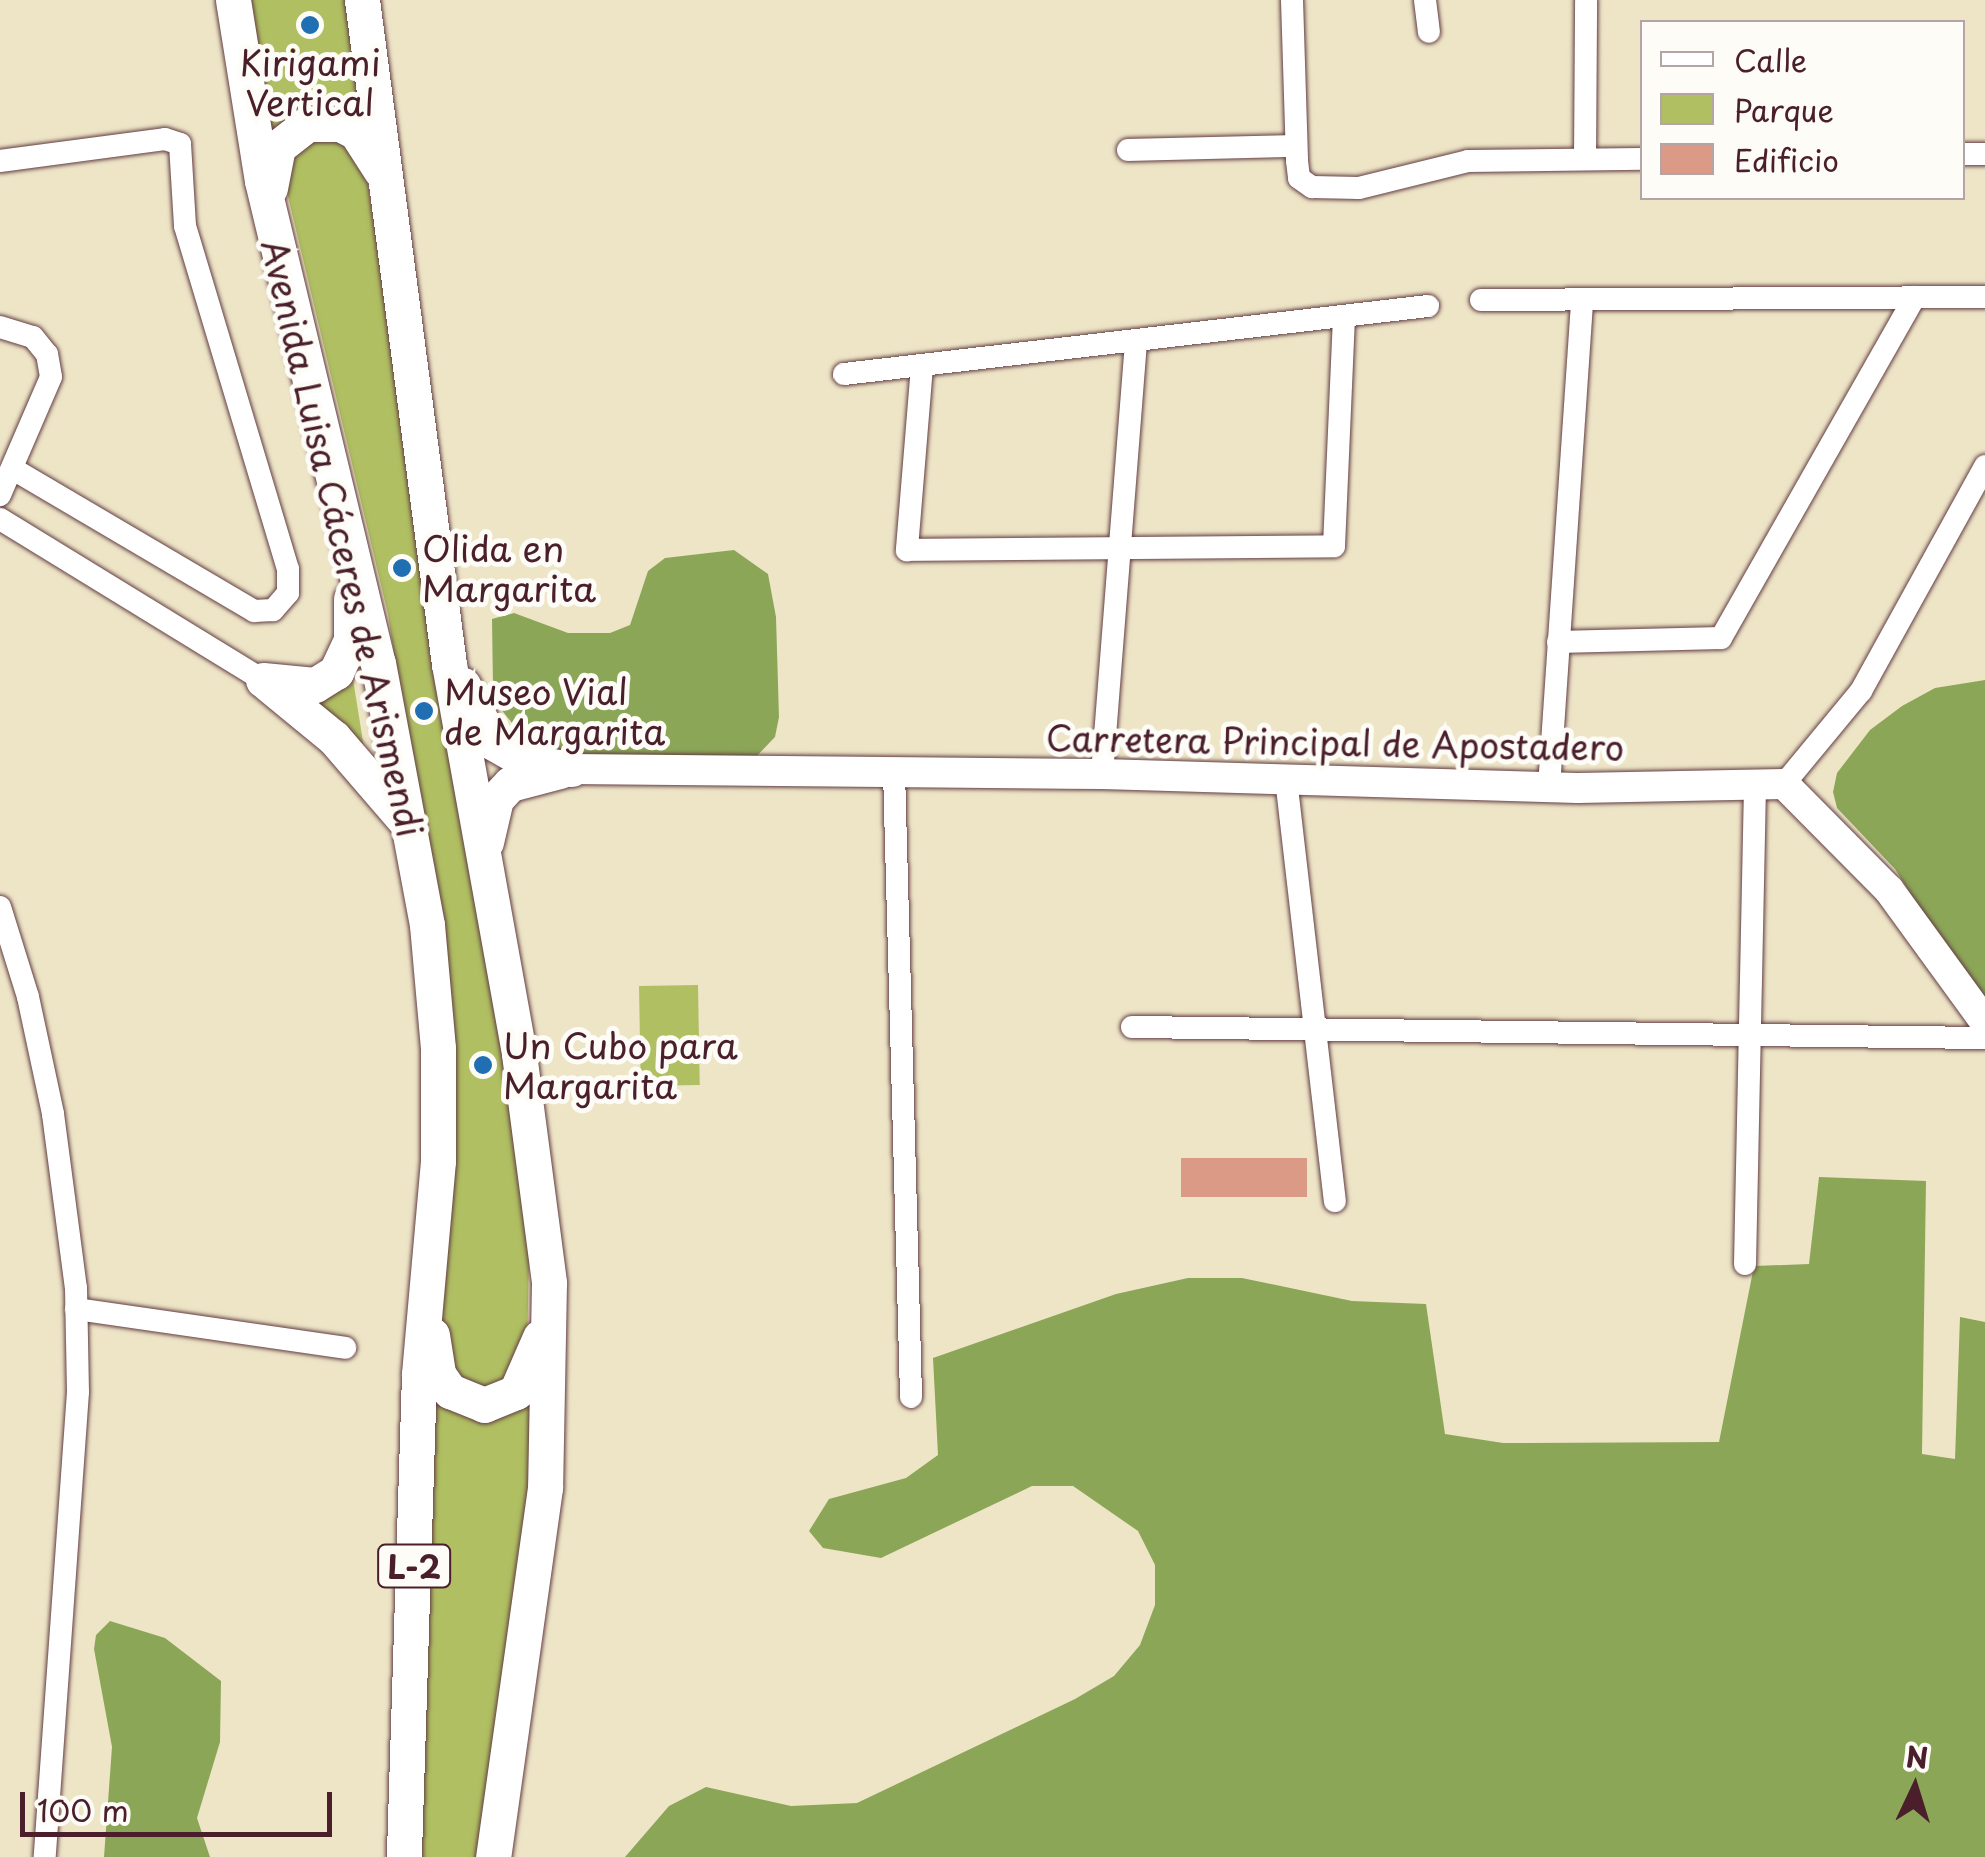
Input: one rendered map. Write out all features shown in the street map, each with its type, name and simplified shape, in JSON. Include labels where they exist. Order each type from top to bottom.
[{"type":"main road","name":"Avenida Luisa Cáceres de Arismendi","points":[[232,0],[269,214],[349,543],[409,826],[438,1048],[404,1857]]},
{"type":"main road","name":"Avenida Luisa Cáceres de Arismendi","points":[[362,0],[444,629],[538,1178],[548,1284],[544,1488],[494,1857]]},
{"type":"main road","points":[[269,214],[278,147],[308,124],[340,124],[356,132],[370,148],[390,195]]},
{"type":"main road","points":[[263,680],[314,685],[347,655],[349,543]]},
{"type":"main road","points":[[444,629],[466,696],[492,742],[527,762],[571,769]]},
{"type":"main road","points":[[263,680],[334,738],[409,826]]},
{"type":"main road","points":[[485,872],[486,832],[496,799],[534,774],[571,769]]},
{"type":"main road","points":[[428,1274],[438,1374],[450,1391],[484,1405],[516,1392],[527,1378],[548,1284]]},
{"type":"street","points":[[1292,0],[1299,178],[1329,190],[1468,161],[1640,158]]},
{"type":"street","points":[[1425,0],[1429,32]]},
{"type":"street","points":[[1585,159],[1586,0]]},
{"type":"street","points":[[0,161],[165,139],[180,144],[185,226],[288,568],[288,593],[273,610],[254,611],[13,469]]},
{"type":"street","points":[[1128,150],[1296,146]]},
{"type":"street","points":[[1558,642],[1721,638],[1916,297]]},
{"type":"street","points":[[1481,300],[1985,297]]},
{"type":"street","points":[[1548,787],[1582,299]]},
{"type":"street","points":[[844,374],[1428,306]]},
{"type":"street","points":[[922,366],[907,550],[1334,546],[1344,317]]},
{"type":"street","points":[[0,327],[33,337],[48,354],[50,377],[0,495]]},
{"type":"street","points":[[1102,774],[1136,342]]},
{"type":"street","points":[[1745,1264],[1750,1036],[1770,784],[1861,691],[1985,466]]},
{"type":"street","points":[[0,518],[263,680]]},
{"type":"street","name":"Carretera Principal de Apostadero","points":[[571,769],[1102,774],[1548,787],[1770,784]]},
{"type":"street","points":[[894,771],[911,1397]]},
{"type":"street","points":[[1286,779],[1336,1200]]},
{"type":"street","points":[[1770,784],[1889,890],[1985,1022]]},
{"type":"street","points":[[0,907],[28,997],[52,1114],[76,1309],[78,1392],[45,1857]]},
{"type":"street","points":[[1132,1027],[1985,1038]]},
{"type":"street","points":[[76,1309],[345,1348]]},
{"type":"green space","points":[[248,0],[352,0],[372,116],[270,140]]},
{"type":"green space","name":"Museo Vial de Margarita","points":[[338,135],[366,172],[491,969],[529,1261],[527,1348],[502,1390],[452,1382],[442,1324],[455,1056],[388,614],[286,188],[293,149],[308,137]]},
{"type":"green space","points":[[734,550],[768,574],[776,617],[779,717],[775,737],[749,764],[575,757],[524,738],[500,708],[493,688],[492,619],[514,613],[568,633],[610,633],[630,625],[648,571],[665,558]]},
{"type":"green space","points":[[352,673],[365,754],[296,697]]},
{"type":"green space","points":[[1985,680],[1985,1010],[1895,869],[1837,808],[1833,792],[1837,773],[1870,730],[1902,706],[1935,688]]},
{"type":"green space","points":[[698,985],[700,1085],[641,1086],[639,986]]},
{"type":"green space","points":[[1819,1177],[1926,1181],[1922,1454],[1955,1459],[1960,1317],[1985,1322],[1985,1857],[625,1857],[669,1806],[706,1787],[791,1806],[857,1803],[1075,1699],[1114,1676],[1140,1645],[1155,1605],[1155,1565],[1138,1531],[1073,1486],[1032,1486],[881,1558],[823,1548],[809,1531],[829,1499],[906,1478],[938,1455],[933,1358],[1116,1294],[1188,1278],[1242,1278],[1352,1301],[1426,1304],[1445,1434],[1503,1443],[1719,1442],[1754,1266],[1809,1264]]},
{"type":"green space","points":[[533,1394],[539,1398],[482,1857],[417,1857],[428,1396]]},
{"type":"green space","points":[[110,1621],[165,1638],[221,1681],[220,1742],[197,1818],[210,1857],[104,1857],[112,1747],[94,1649],[96,1635]]},
{"type":"building","points":[[1181,1158],[1307,1158],[1307,1197],[1181,1197]]},
{"type":"place","name":"Kirigami Vertical","points":[[310,25]]},
{"type":"place","name":"Olida en Margarita","points":[[402,568]]},
{"type":"place","name":"Museo Vial de Margarita","points":[[424,711]]},
{"type":"place","name":"Un Cubo para Margarita","points":[[483,1065]]}]
